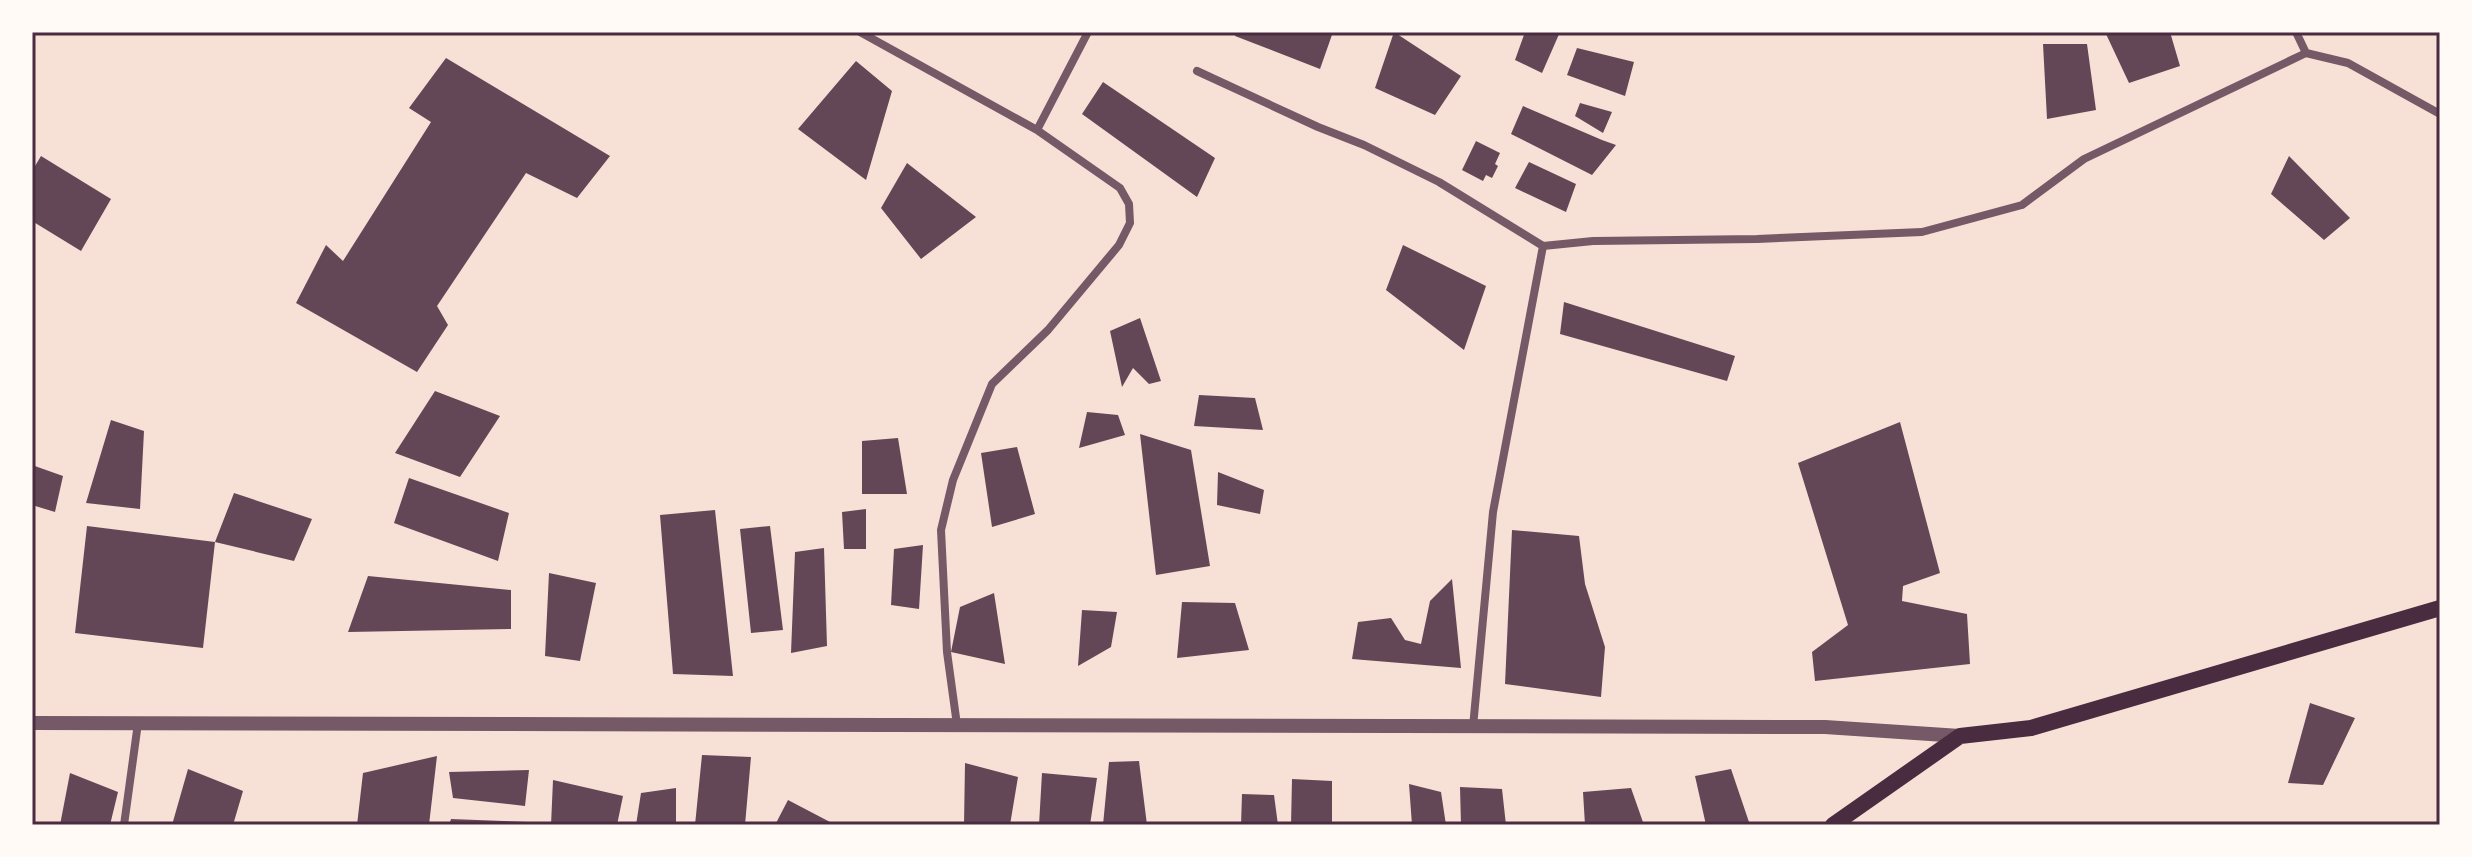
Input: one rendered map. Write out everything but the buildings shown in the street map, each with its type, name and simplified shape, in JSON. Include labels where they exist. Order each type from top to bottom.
[{"type":"main road","points":[[1833,825],[1960,736],[2031,728],[2440,608]]},
{"type":"street","points":[[860,32],[1037,130],[1120,188],[1129,204],[1130,223],[1119,245],[1048,330],[992,384],[953,480],[941,530],[947,652],[957,725]]},
{"type":"street","points":[[1037,130],[1088,32]]},
{"type":"street","points":[[2296,32],[2306,53]]},
{"type":"street","points":[[1197,71],[1426,176],[1543,246],[1593,241],[1757,239],[1922,232],[2022,205],[2084,159],[2306,53],[2348,63],[2440,114]]},
{"type":"street","points":[[1473,727],[1493,512],[1543,246]]},
{"type":"street","points":[[32,723],[1825,727],[1960,736]]},
{"type":"street","points":[[124,825],[138,723]]}]
